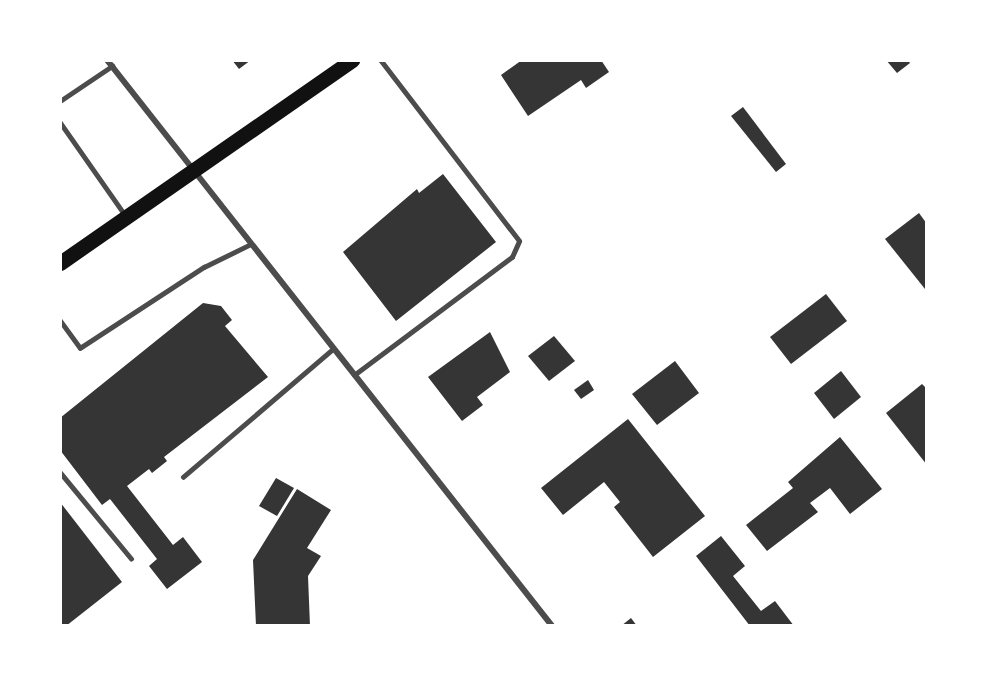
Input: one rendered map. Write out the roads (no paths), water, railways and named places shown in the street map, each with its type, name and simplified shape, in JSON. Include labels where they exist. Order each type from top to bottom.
[{"type":"main road","points":[[60,263],[352,60]]},
{"type":"street","points":[[107,60],[552,626]]},
{"type":"lane","points":[[354,375],[512,257],[519,241],[380,60]]},
{"type":"lane","points":[[60,101],[112,66]]},
{"type":"lane","points":[[60,122],[126,217]]},
{"type":"lane","points":[[60,320],[80,348],[204,267],[251,244]]},
{"type":"lane","points":[[183,477],[333,349]]},
{"type":"lane","points":[[60,472],[130,558]]}]
